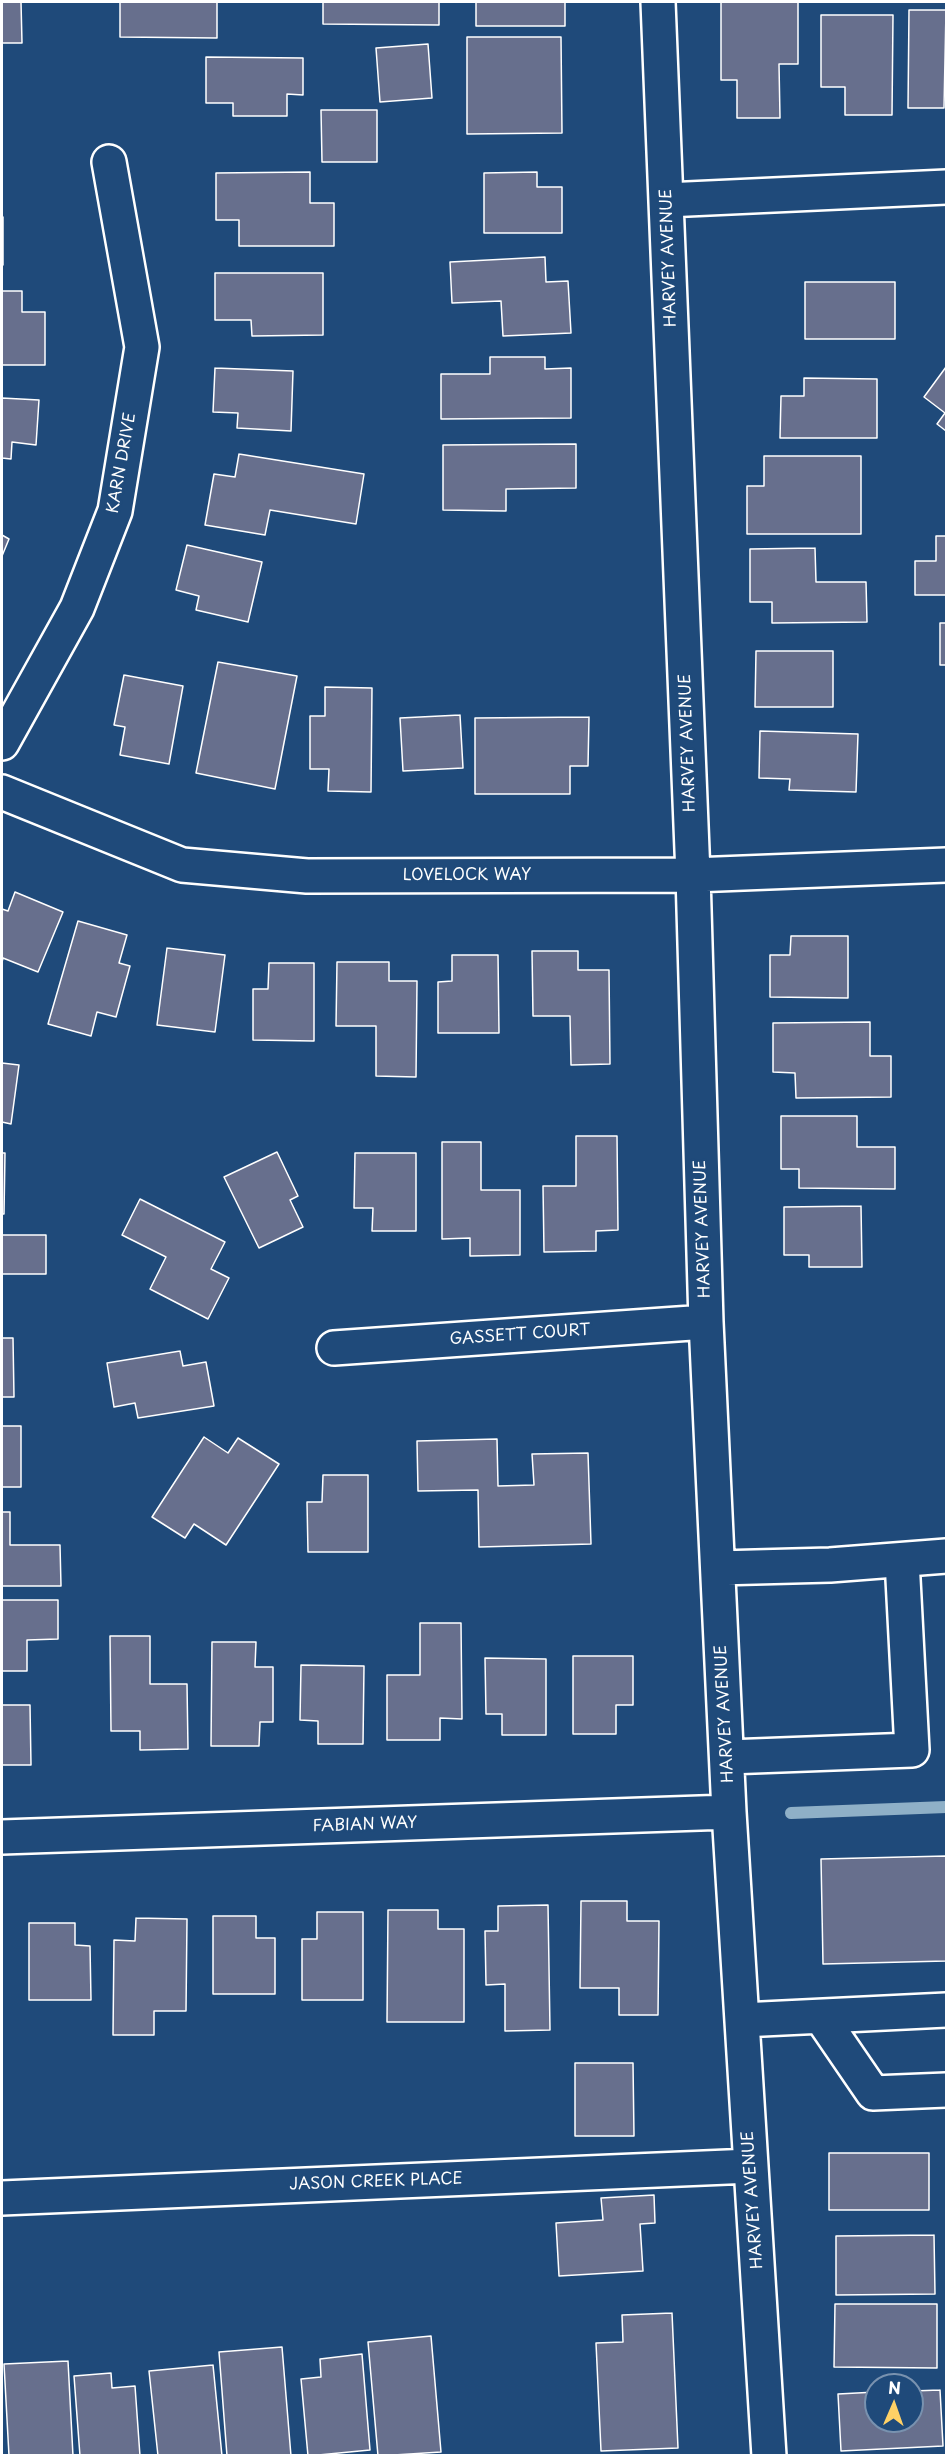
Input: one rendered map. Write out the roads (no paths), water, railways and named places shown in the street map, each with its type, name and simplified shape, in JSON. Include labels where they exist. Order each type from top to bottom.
[{"type":"street","name":"HARVEY AVENUE","points":[[658,2],[693,874],[706,1322],[729,1812],[769,2456]]},
{"type":"street","name":"KARN DRIVE","points":[[2,743],[77,608],[115,511],[142,347],[110,162]]},
{"type":"street","points":[[666,201],[946,187]]},
{"type":"street","name":"LOVELOCK WAY","points":[[2,792],[182,866],[307,876],[693,874],[946,865]]},
{"type":"street","name":"GASSETT COURT","points":[[334,1348],[706,1322]]},
{"type":"street","points":[[718,1568],[946,1556]]},
{"type":"street","points":[[728,1757],[912,1750],[902,1560]]},
{"type":"street","name":"FABIAN WAY","points":[[2,1837],[729,1812]]},
{"type":"street","points":[[742,2020],[946,2010]]},
{"type":"street","points":[[821,2017],[873,2093],[946,2090]]},
{"type":"street","name":"JASON CREEK PLACE","points":[[2,2198],[751,2166]]},
{"type":"waterway","points":[[791,1813],[946,1807]]}]
